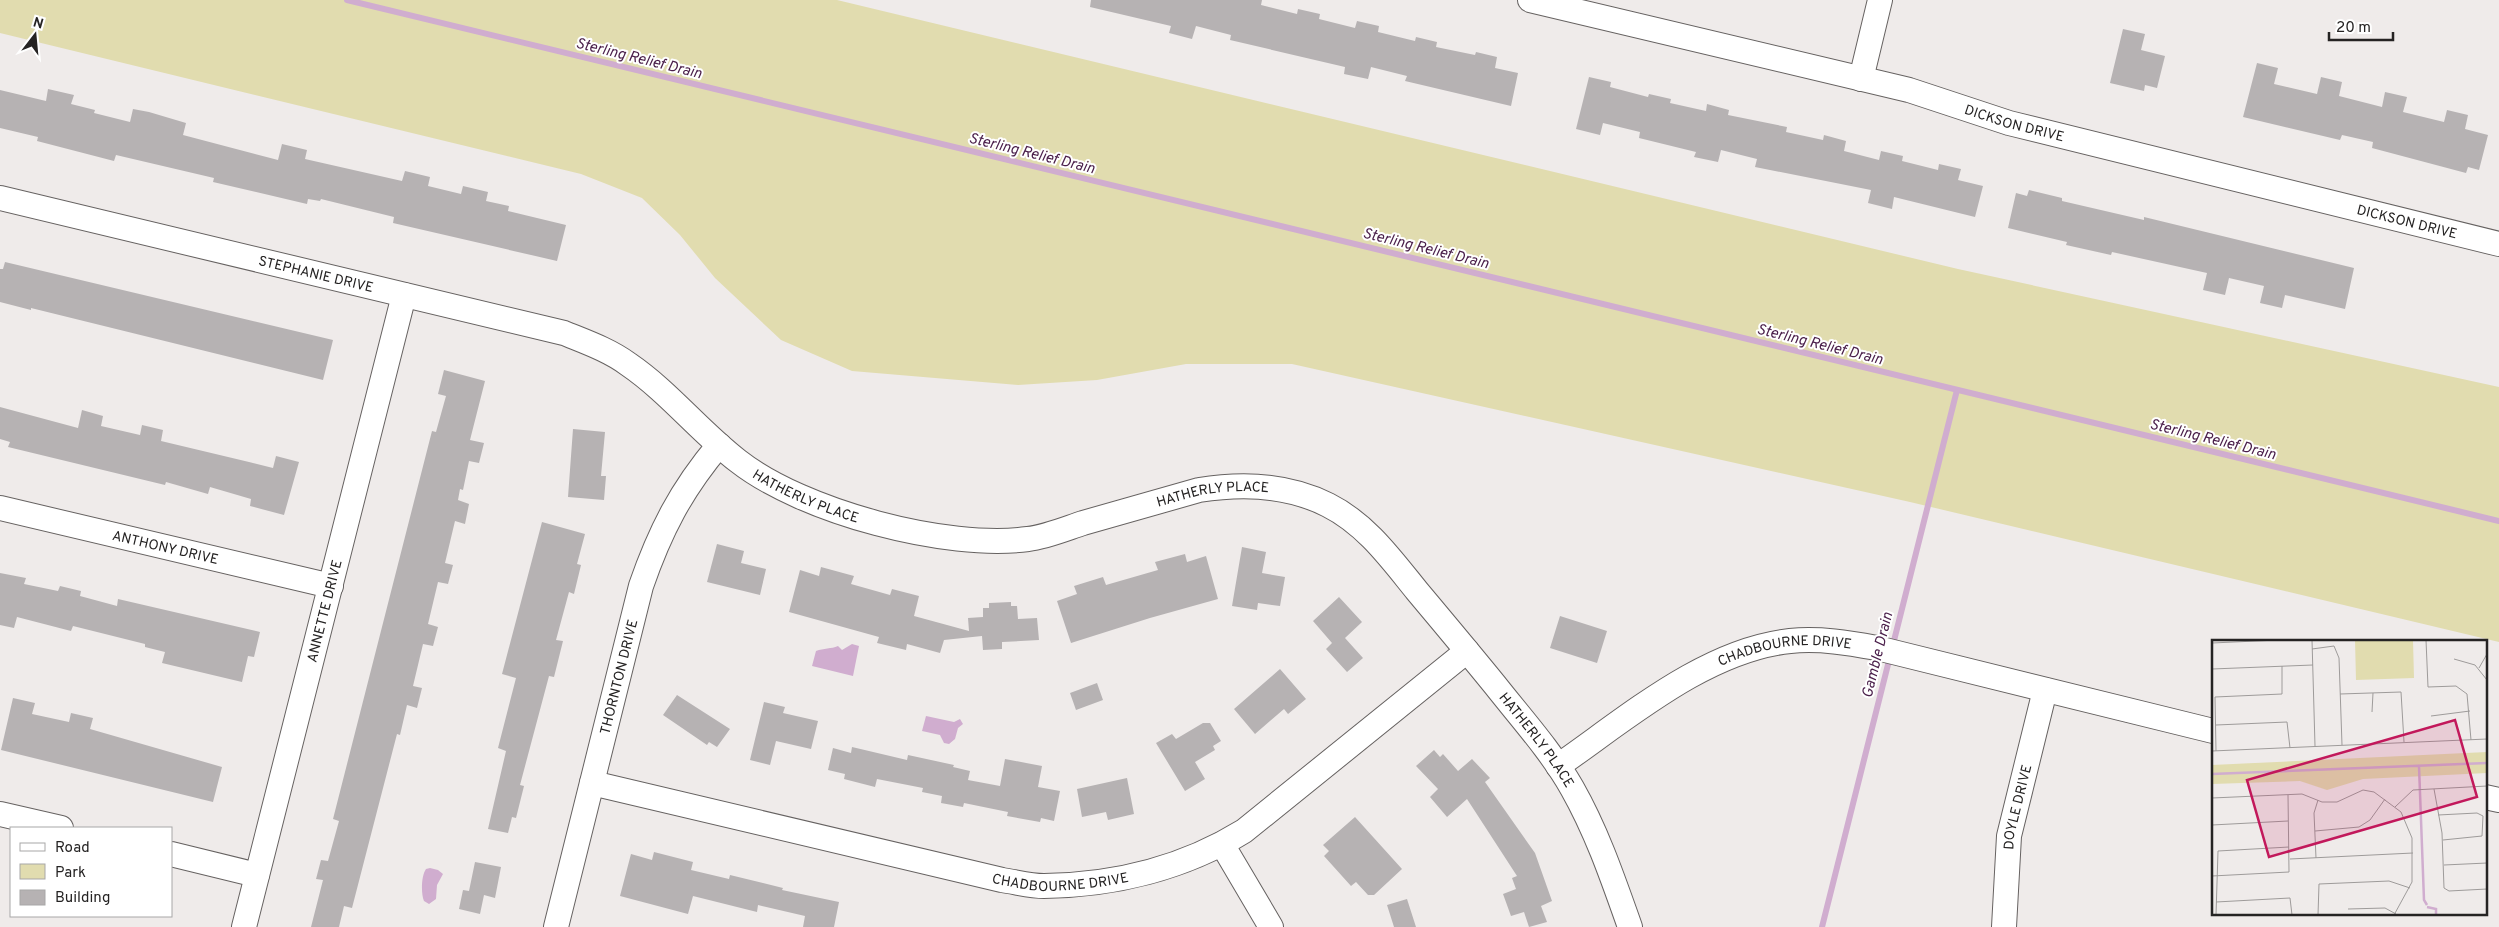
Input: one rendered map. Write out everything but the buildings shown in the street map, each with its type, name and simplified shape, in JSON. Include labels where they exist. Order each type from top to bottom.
[{"type":"street","name":"DICKSON DRIVE","points":[[1530,0],[1909,90],[2009,123],[2499,244]]},
{"type":"street","points":[[1861,78],[1880,0]]},
{"type":"street","name":"STEPHANIE DRIVE","points":[[0,198],[564,333],[596,346],[627,363]]},
{"type":"street","name":"ANNETTE DRIVE","points":[[244,927],[404,294]]},
{"type":"street","name":"HATHERLY PLACE","points":[[627,363],[675,402],[719,445],[760,477],[816,504],[927,534],[981,541],[1029,539],[1199,490],[1224,486],[1251,485],[1302,494],[1328,505],[1353,520],[1373,539],[1467,651],[1558,766],[1572,787],[1603,849],[1630,927]]},
{"type":"street","name":"THORNTON DRIVE","points":[[556,927],[641,586],[651,558],[683,492],[719,445]]},
{"type":"street","name":"ANTHONY DRIVE","points":[[0,508],[331,586]]},
{"type":"street","name":"CHADBOURNE DRIVE","points":[[1558,766],[1661,694],[1714,664],[1757,647],[1790,641],[1841,642],[1878,648],[2212,731]]},
{"type":"street","name":"CHADBOURNE DRIVE","points":[[592,783],[965,873],[1043,886],[1096,881],[1148,872],[1173,865],[1222,844],[1280,804],[1467,651]]},
{"type":"street","name":"DOYLE DRIVE","points":[[2004,927],[2009,836],[2044,690]]},
{"type":"street","points":[[2486,797],[2499,800]]},
{"type":"street","points":[[0,814],[57,827]]},
{"type":"street","points":[[1222,844],[1274,926]]},
{"type":"street","points":[[172,854],[257,875]]},
{"type":"green space","name":"Sterling Relief Drain","points":[[0,0],[837,0],[1958,269],[2499,387],[2499,642],[1910,502],[1292,364],[1186,364],[1097,380],[1018,385],[852,371],[781,340],[715,278],[680,235],[642,198],[581,174],[0,33]]},
{"type":"shaded area","points":[[852,644],[859,646],[853,676],[812,666],[816,651],[838,646],[842,650]]},
{"type":"shaded area","points":[[926,716],[954,722],[960,719],[963,724],[958,728],[955,739],[949,744],[944,743],[940,735],[922,731]]},
{"type":"shaded area","points":[[430,868],[438,870],[443,874],[437,885],[436,899],[429,904],[424,901],[422,885],[424,872]]},
{"type":"waterway","name":"Sterling Relief Drain","points":[[347,0],[2499,521]]},
{"type":"waterway","name":"Gamble Drain","points":[[1822,927],[1957,390]]}]
